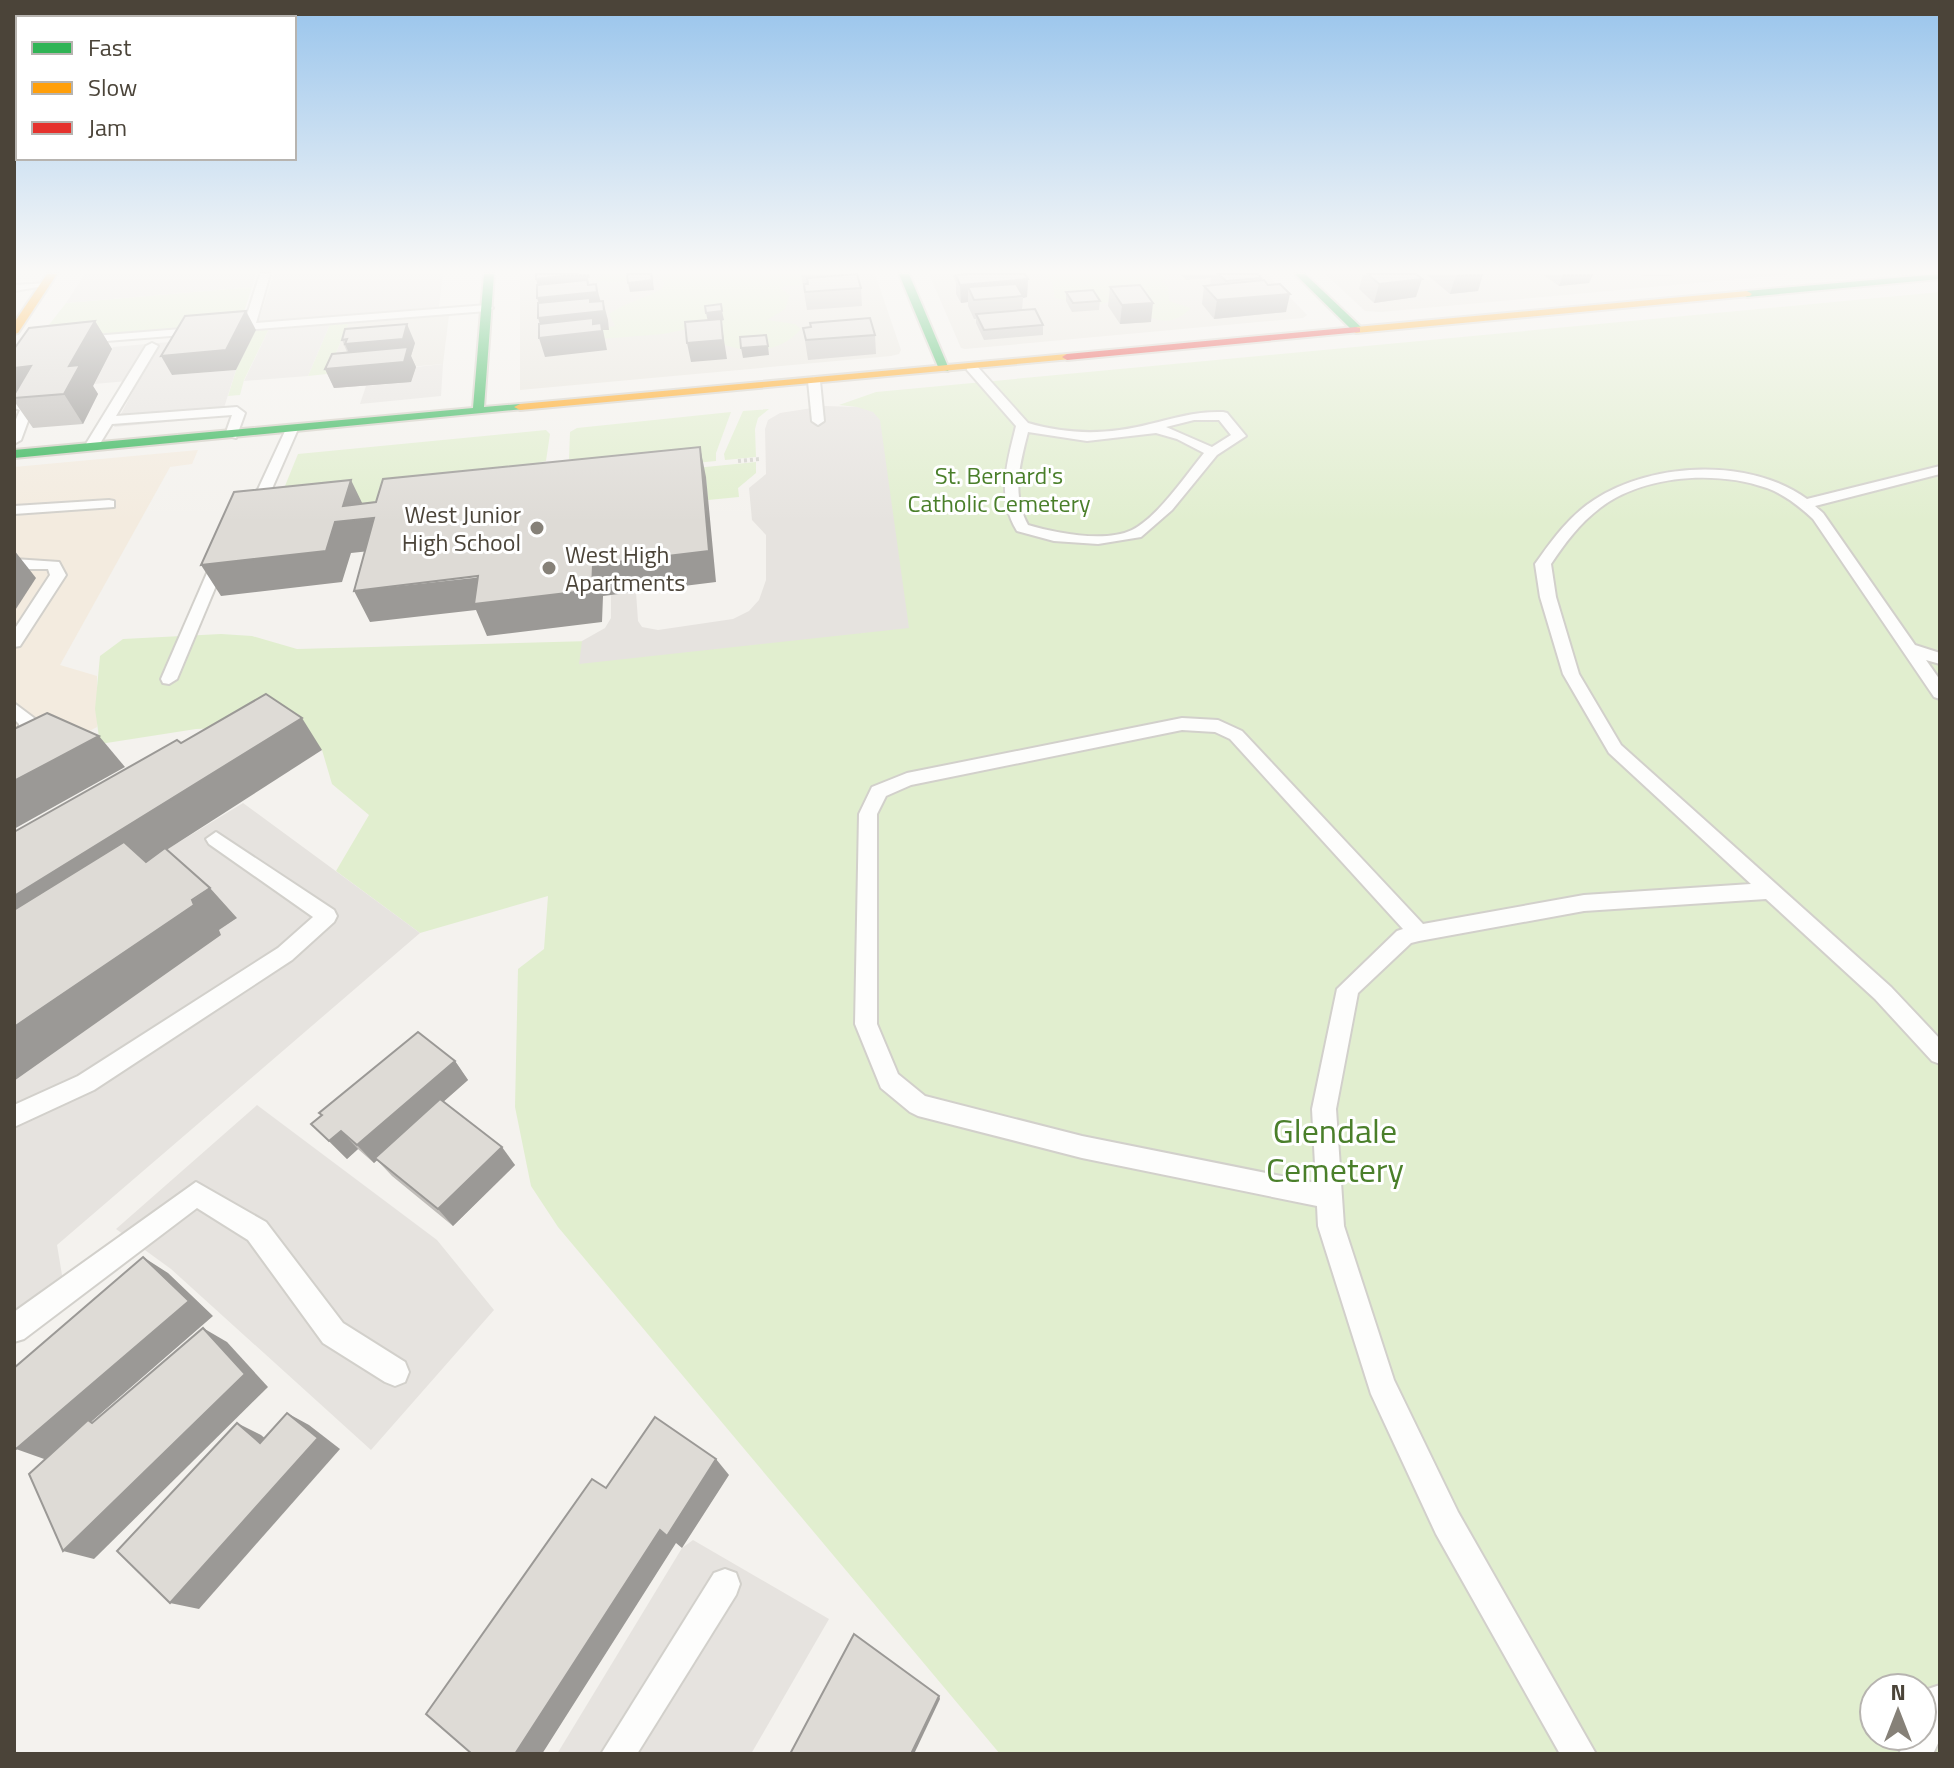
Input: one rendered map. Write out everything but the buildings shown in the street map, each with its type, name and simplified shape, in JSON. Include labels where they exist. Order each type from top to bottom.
[{"type":"main road","points":[[478,412],[483,357]]},
{"type":"main road","points":[[939,357],[944,369]]},
{"type":"main road","points":[[14,454],[1081,357]]},
{"type":"lane","points":[[91,447],[146,357]]},
{"type":"lane","points":[[971,367],[1023,426],[1052,435],[1082,438],[1110,436],[1149,429],[1181,417],[1200,414],[1223,416],[1239,436],[1212,452],[1167,507],[1136,534],[1098,540],[1054,537],[1022,528],[1011,512],[1010,481],[1023,426]]},
{"type":"lane","points":[[814,381],[818,421]]},
{"type":"lane","points":[[14,404],[23,405],[26,410],[14,440]]},
{"type":"lane","points":[[107,420],[237,411],[239,413],[231,435]]},
{"type":"lane","points":[[241,519],[260,500],[292,429]]},
{"type":"lane","points":[[1149,429],[1186,438],[1212,452]]},
{"type":"lane","points":[[1805,504],[1940,470]]},
{"type":"lane","points":[[1940,693],[1818,516],[1796,495],[1764,482],[1697,474],[1663,475],[1629,484],[1593,504],[1560,535],[1543,564],[1548,597],[1571,674],[1615,749],[1883,993],[1940,1054]]},
{"type":"lane","points":[[14,510],[109,504]]},
{"type":"lane","points":[[169,679],[228,541]]},
{"type":"lane","points":[[14,564],[54,565],[58,575],[14,642]]},
{"type":"lane","points":[[1910,649],[1940,659]]},
{"type":"lane","points":[[14,709],[28,722],[28,731],[14,743]]},
{"type":"lane","points":[[1329,1197],[1082,1147],[918,1105],[889,1081],[866,1024],[868,814],[879,792],[907,779],[1182,724],[1218,726],[1236,735],[1419,933]]},
{"type":"lane","points":[[14,1116],[86,1083],[285,954],[327,916],[216,839]]},
{"type":"lane","points":[[1579,1754],[1447,1523],[1381,1384],[1331,1226],[1324,1109],[1348,989],[1404,937],[1419,933],[1584,903],[1769,891]]},
{"type":"lane","points":[[14,1329],[196,1194],[257,1231],[333,1333],[395,1372]]},
{"type":"lane","points":[[618,1754],[725,1584]]},
{"type":"lane","points":[[1916,1754],[1940,1701]]},
{"type":"path","points":[[738,461],[760,459]]},
{"type":"shaded area","points":[[108,357],[183,357],[173,375],[236,370],[221,417],[114,427],[139,380],[94,384]]},
{"type":"shaded area","points":[[256,357],[316,357],[308,376],[244,381]]},
{"type":"shaded area","points":[[334,357],[444,357],[443,364],[327,374]]},
{"type":"shaded area","points":[[520,357],[885,357],[520,390]]},
{"type":"shaded area","points":[[443,364],[441,396],[360,404],[366,386],[411,382],[416,367]]},
{"type":"shaded area","points":[[825,406],[857,407],[873,412],[880,420],[909,628],[579,664],[582,641],[605,628],[611,618],[611,595],[636,592],[638,621],[642,627],[658,630],[733,619],[749,611],[759,600],[766,580],[766,535],[752,520],[749,488],[766,474],[765,429],[768,420],[780,413]]},
{"type":"shaded area","points":[[198,450],[192,464],[170,467],[60,665],[97,676],[97,727],[14,771],[14,467]]},
{"type":"shaded area","points":[[243,803],[420,933],[57,1245],[63,1281],[14,1316],[14,1081],[220,935],[219,930],[236,919],[148,861]]},
{"type":"shaded area","points":[[257,1105],[437,1240],[494,1310],[371,1450],[171,1269],[116,1229]]},
{"type":"shaded area","points":[[693,1540],[829,1619],[751,1754],[557,1754],[682,1548]]},
{"type":"green space","points":[[243,357],[256,357],[240,395],[228,396]]},
{"type":"green space","points":[[316,357],[334,357],[327,374],[308,376]]},
{"type":"green space","name":"Glendale Cemetery","points":[[1254,357],[1940,357],[1940,1754],[1000,1754],[558,1227],[531,1186],[515,1107],[518,969],[544,949],[548,896],[420,933],[336,871],[369,815],[332,784],[322,750],[268,726],[196,729],[100,744],[95,709],[100,656],[123,639],[221,634],[252,636],[297,649],[850,634],[857,407],[839,405],[876,392]]},
{"type":"green space","points":[[769,409],[758,418],[755,429],[756,457],[725,460],[724,454],[743,411]]},
{"type":"green space","points":[[731,412],[716,461],[603,472],[597,462],[569,459],[570,432],[577,428]]},
{"type":"green space","points":[[546,430],[550,434],[546,461],[388,501],[274,513],[298,454]]},
{"type":"green space","points":[[756,462],[756,473],[738,488],[739,497],[708,500],[706,478],[574,480]]},
{"type":"traffic: fast","points":[[478,412],[482,357]]},
{"type":"traffic: fast","points":[[939,357],[944,369]]},
{"type":"traffic: fast","points":[[14,454],[520,407]]},
{"type":"traffic: slow","points":[[520,407],[1067,357]]},
{"type":"traffic: jam","points":[[1067,357],[1072,357]]},
{"type":"place","name":"West Junior High School","points":[[537,528]]},
{"type":"place","name":"West High Apartments","points":[[549,568]]},
{"type":"park label","name":"St. Bernard's Catholic Cemetery","points":[[999,489]]}]
